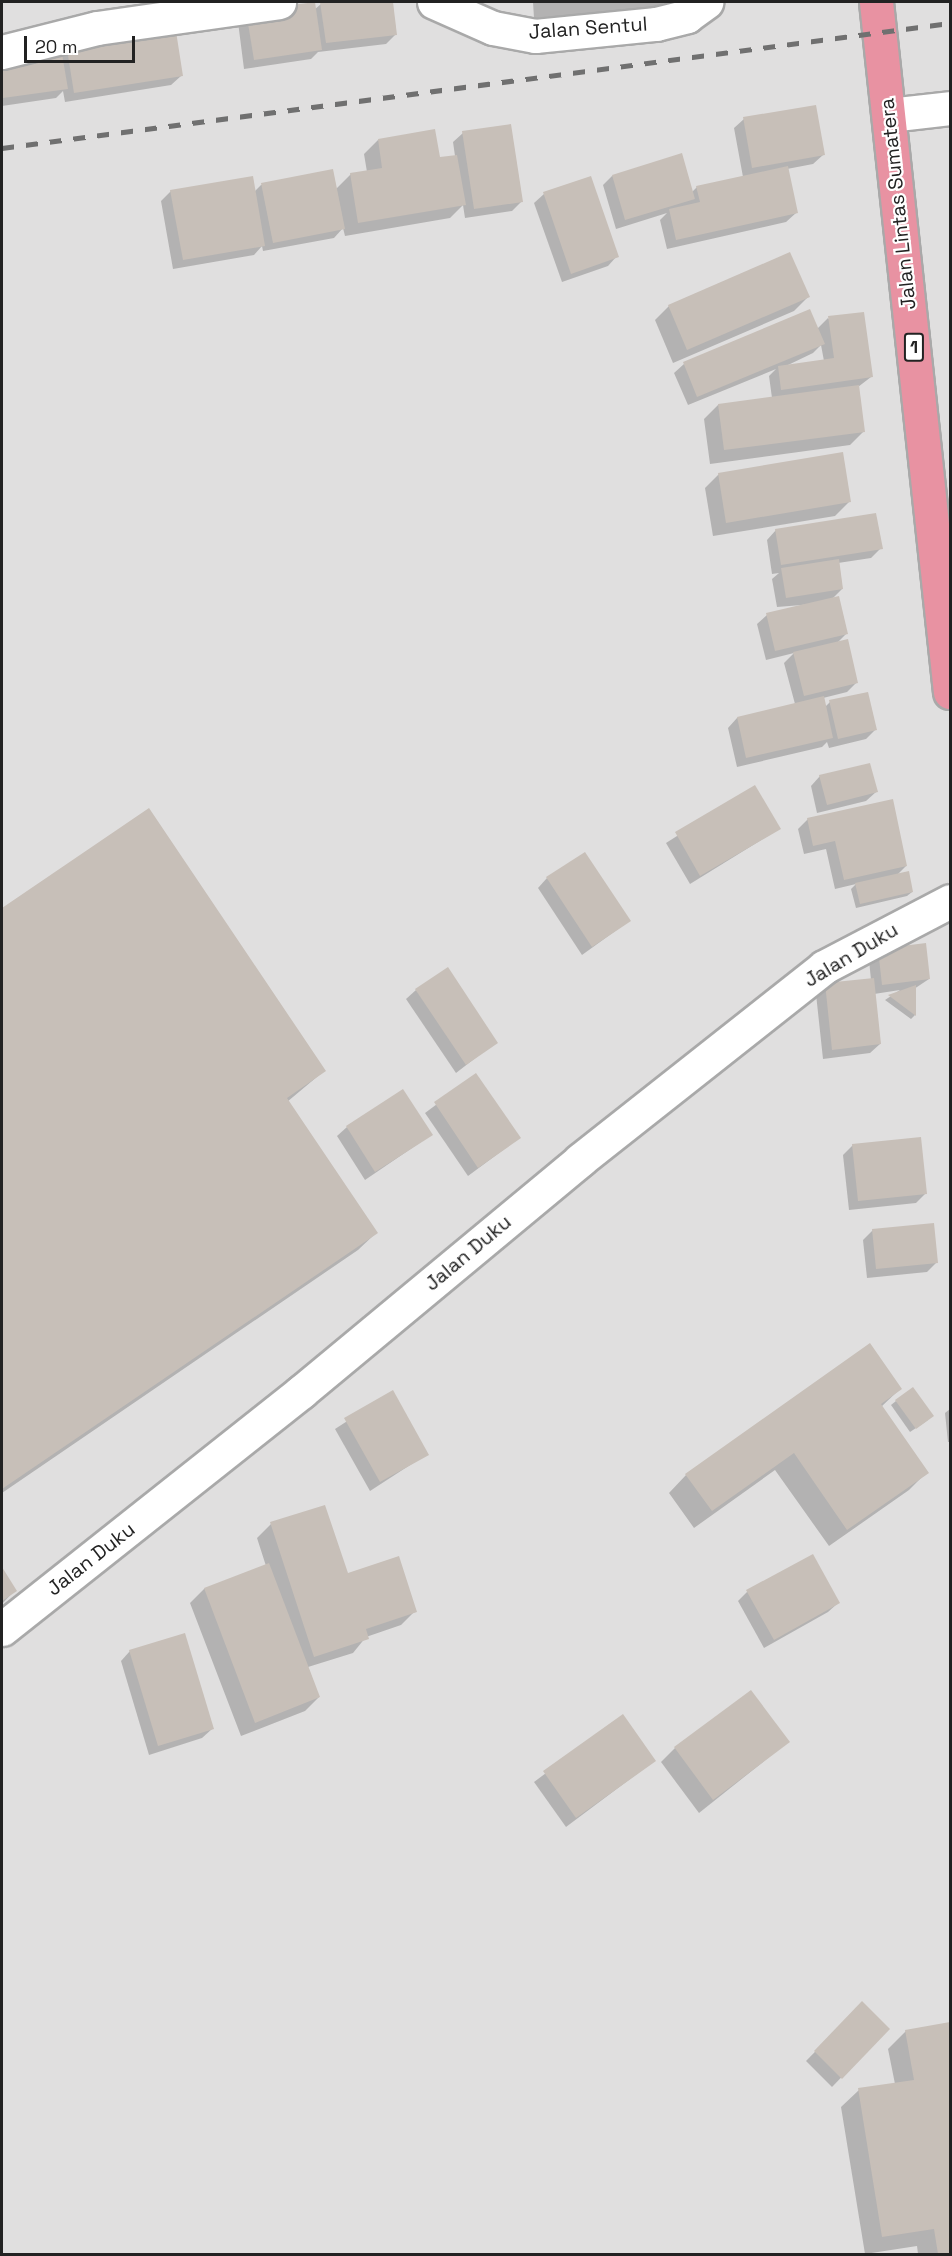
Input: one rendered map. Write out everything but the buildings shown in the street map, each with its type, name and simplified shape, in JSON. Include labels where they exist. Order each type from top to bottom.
[{"type":"highway","name":"Jalan Lintas Sumatera","points":[[876,2],[951,692]]},
{"type":"street","points":[[2,52],[97,28],[279,2]]},
{"type":"street","name":"Jalan Sentul","points":[[434,2],[493,27],[535,36],[656,24],[687,16],[706,2]]},
{"type":"street","points":[[889,115],[951,108]]},
{"type":"street","name":"Jalan Duku","points":[[2,1629],[301,1392],[598,1146],[824,967],[951,901]]},
{"type":"shaded area","points":[[2,2],[950,2],[950,2254],[2,2254]]},
{"type":"railway","points":[[2,148],[950,23]]}]
